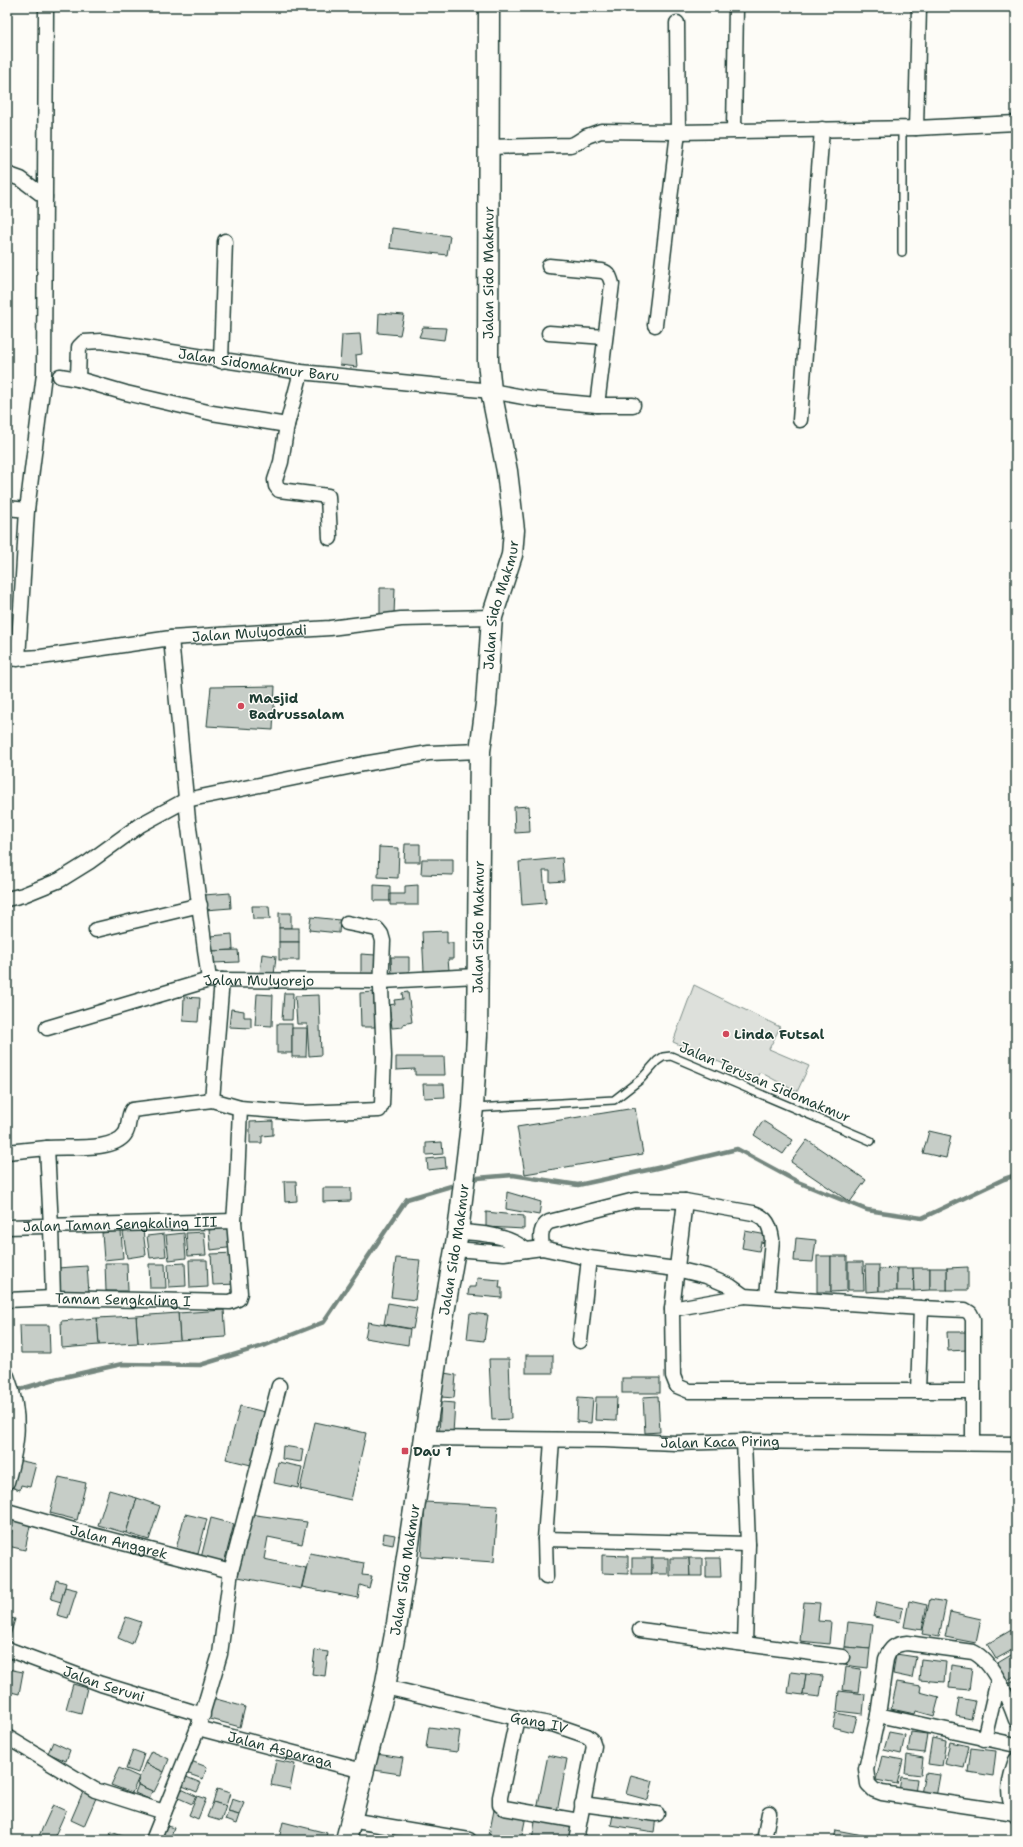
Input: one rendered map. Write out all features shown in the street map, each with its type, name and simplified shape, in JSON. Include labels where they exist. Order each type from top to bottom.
[{"type":"main road","name":"Jalan Sido Makmur","points":[[346,1840],[385,1687],[397,1623],[424,1438],[457,1240],[473,1108],[477,976],[480,751],[486,704],[492,617],[512,555],[514,530],[507,471],[491,391],[488,361],[489,7]]},
{"type":"street","points":[[12,659],[27,510],[44,374],[46,7]]},
{"type":"street","points":[[734,130],[736,7]]},
{"type":"street","points":[[909,128],[919,7]]},
{"type":"street","points":[[655,326],[678,132],[676,23]]},
{"type":"street","points":[[489,147],[570,145],[587,136],[601,131],[678,132],[909,128],[1016,123]]},
{"type":"street","points":[[800,420],[822,129]]},
{"type":"street","points":[[7,174],[20,180],[45,197]]},
{"type":"street","points":[[221,360],[225,241]]},
{"type":"street","points":[[549,266],[602,270],[609,275],[612,284],[597,405]]},
{"type":"street","points":[[549,333],[605,336]]},
{"type":"street","name":"Jalan Sidomakmur Baru","points":[[78,379],[80,347],[84,342],[101,341],[301,372],[491,391],[534,398],[597,405],[633,405]]},
{"type":"street","points":[[301,372],[287,425],[281,462],[275,480],[276,486],[279,490],[328,496],[330,538]]},
{"type":"street","points":[[60,376],[78,379],[126,393],[212,413],[287,425]]},
{"type":"street","points":[[7,508],[27,510]]},
{"type":"street","name":"Jalan Mulyodadi","points":[[12,659],[41,657],[171,638],[330,628],[401,619],[492,617]]},
{"type":"street","points":[[171,638],[187,806],[200,905],[215,980],[212,1100]]},
{"type":"street","points":[[7,899],[23,895],[60,880],[89,862],[140,825],[187,806],[363,764],[429,753],[480,751]]},
{"type":"street","points":[[96,930],[200,905]]},
{"type":"street","points":[[7,1152],[110,1144],[124,1136],[127,1131],[128,1116],[132,1110],[212,1100],[240,1108],[302,1113],[379,1110],[382,1104],[384,1056],[381,988],[383,941],[377,928],[347,923]]},
{"type":"street","name":"Jalan Mulyorejo","points":[[47,1028],[215,980],[382,981],[477,976]]},
{"type":"street","points":[[234,1221],[240,1108]]},
{"type":"street","points":[[47,1148],[53,1298]]},
{"type":"street","points":[[542,1248],[541,1232],[545,1224],[635,1200],[662,1199],[685,1201],[753,1213],[760,1215],[766,1220],[772,1239],[767,1296]]},
{"type":"street","points":[[685,1201],[672,1309],[673,1376],[674,1382],[682,1389],[689,1391],[973,1391]]},
{"type":"street","name":"Jalan Taman Sengkaling III","points":[[7,1227],[234,1221]]},
{"type":"street","name":"Taman Sengkaling I","points":[[7,1300],[53,1298],[230,1302],[238,1299],[240,1293],[234,1221]]},
{"type":"street","points":[[457,1240],[504,1253],[542,1248],[589,1258],[676,1269],[706,1276],[730,1286],[744,1296]]},
{"type":"street","points":[[580,1341],[589,1258]]},
{"type":"street","points":[[672,1309],[744,1296],[767,1296],[966,1310],[970,1312],[973,1319],[974,1443]]},
{"type":"street","points":[[918,1390],[921,1308]]},
{"type":"street","points":[[7,1482],[17,1441],[17,1412],[8,1378]]},
{"type":"street","points":[[153,1840],[200,1722],[220,1654],[231,1571],[279,1386]]},
{"type":"street","name":"Jalan Kaca Piring","points":[[424,1438],[604,1440],[675,1443],[744,1441],[1016,1444]]},
{"type":"street","points":[[546,1577],[545,1539],[552,1440]]},
{"type":"street","points":[[744,1441],[748,1544],[745,1644]]},
{"type":"street","name":"Jalan Anggrek","points":[[7,1511],[77,1531],[231,1571]]},
{"type":"street","points":[[545,1539],[748,1544]]},
{"type":"street","points":[[640,1630],[842,1657]]},
{"type":"street","points":[[1016,1720],[998,1680],[984,1660],[973,1652],[900,1643],[888,1652],[886,1659],[878,1715],[866,1769],[868,1784],[874,1790],[882,1793],[1015,1814],[1009,1797],[1008,1787],[1016,1760]]},
{"type":"street","name":"Jalan Seruni","points":[[7,1650],[200,1722]]},
{"type":"street","points":[[984,1739],[998,1680]]},
{"type":"street","name":"Gang IV","points":[[385,1687],[517,1718],[555,1725],[587,1736],[592,1740],[594,1746],[576,1840]]},
{"type":"street","points":[[878,1715],[1016,1745]]},
{"type":"street","points":[[517,1718],[500,1798],[500,1805],[504,1808],[579,1821]]},
{"type":"street","name":"Jalan Asparaga","points":[[200,1722],[363,1771]]},
{"type":"street","points":[[7,1737],[95,1790],[164,1812]]},
{"type":"street","points":[[582,1804],[657,1814]]},
{"type":"street","points":[[764,1840],[769,1813]]},
{"type":"street","points":[[350,1820],[469,1840]]},
{"type":"lane","points":[[902,252],[909,128]]},
{"type":"lane","name":"Jalan Terusan Sidomakmur","points":[[473,1108],[614,1100],[641,1079],[657,1061],[663,1057],[671,1056],[871,1141]]},
{"type":"shaded area","name":"Linda Futsal","points":[[694,985],[780,1027],[769,1049],[809,1066],[797,1092],[760,1072],[756,1078],[673,1042]]},
{"type":"building","points":[[392,228],[450,236],[447,255],[390,248]]},
{"type":"building","points":[[379,313],[404,315],[400,335],[378,333]]},
{"type":"building","points":[[423,327],[446,328],[444,340],[419,337]]},
{"type":"building","points":[[360,334],[362,354],[356,355],[357,367],[340,365],[342,335]]},
{"type":"building","points":[[380,588],[395,588],[394,615],[380,615]]},
{"type":"building","name":"Masjid Badrussalam","points":[[275,686],[273,730],[207,726],[211,687]]},
{"type":"building","points":[[529,806],[530,832],[515,833],[514,807]]},
{"type":"building","points":[[405,844],[420,844],[420,862],[404,862]]},
{"type":"building","points":[[379,847],[399,848],[398,878],[378,877]]},
{"type":"building","points":[[562,858],[564,881],[550,882],[550,871],[543,871],[546,903],[522,905],[519,862]]},
{"type":"building","points":[[422,859],[453,859],[453,875],[421,874]]},
{"type":"building","points":[[374,885],[390,886],[390,901],[374,901]]},
{"type":"building","points":[[418,885],[418,905],[390,905],[390,894],[405,894],[405,886]]},
{"type":"building","points":[[230,893],[231,908],[205,910],[204,895]]},
{"type":"building","points":[[252,906],[269,906],[270,919],[253,919]]},
{"type":"building","points":[[279,913],[291,913],[291,928],[279,928]]},
{"type":"building","points":[[311,917],[340,920],[339,933],[309,930]]},
{"type":"building","points":[[279,928],[299,928],[299,942],[279,942]]},
{"type":"building","points":[[447,931],[447,943],[453,943],[453,959],[448,959],[449,970],[424,971],[422,932]]},
{"type":"building","points":[[232,934],[233,950],[212,951],[211,936]]},
{"type":"building","points":[[279,942],[299,942],[299,960],[279,960]]},
{"type":"building","points":[[238,950],[239,962],[213,963],[212,951]]},
{"type":"building","points":[[262,954],[276,956],[274,975],[260,974]]},
{"type":"building","points":[[361,954],[376,955],[375,976],[361,976]]},
{"type":"building","points":[[391,957],[409,957],[409,976],[392,977]]},
{"type":"building","points":[[374,992],[375,1027],[361,1027],[360,993]]},
{"type":"building","points":[[408,992],[412,1022],[403,1024],[403,1027],[392,1028],[389,1005],[395,1004],[394,1000],[403,999],[402,993]]},
{"type":"building","points":[[284,993],[293,993],[292,1020],[282,1020]]},
{"type":"building","points":[[257,994],[273,995],[272,1026],[255,1025]]},
{"type":"building","points":[[319,995],[321,1055],[309,1056],[307,1024],[297,1024],[295,996]]},
{"type":"building","points":[[184,997],[200,998],[198,1022],[183,1021]]},
{"type":"building","points":[[231,1009],[244,1011],[244,1017],[251,1017],[251,1028],[229,1027]]},
{"type":"building","points":[[277,1024],[292,1024],[292,1053],[277,1053]]},
{"type":"building","points":[[292,1028],[307,1028],[306,1057],[292,1057]]},
{"type":"building","points":[[396,1057],[444,1057],[445,1075],[415,1075],[415,1069],[396,1070]]},
{"type":"building","points":[[423,1084],[444,1084],[445,1097],[424,1098]]},
{"type":"building","points":[[635,1108],[643,1154],[525,1174],[517,1127]]},
{"type":"building","points":[[273,1121],[273,1135],[262,1136],[262,1143],[250,1143],[250,1122]]},
{"type":"building","points":[[763,1121],[793,1140],[783,1154],[754,1135]]},
{"type":"building","points":[[929,1131],[951,1136],[946,1158],[923,1153]]},
{"type":"building","points":[[807,1140],[866,1180],[850,1202],[791,1162]]},
{"type":"building","points":[[442,1142],[443,1154],[426,1155],[426,1143]]},
{"type":"building","points":[[445,1157],[446,1168],[428,1170],[427,1159]]},
{"type":"building","points":[[284,1181],[296,1181],[297,1201],[285,1202]]},
{"type":"building","points":[[323,1188],[351,1188],[351,1201],[323,1202]]},
{"type":"building","points":[[507,1192],[541,1202],[539,1215],[506,1209]]},
{"type":"building","points":[[486,1212],[524,1216],[524,1229],[486,1227]]},
{"type":"building","points":[[233,1227],[235,1247],[211,1250],[209,1230]]},
{"type":"building","points":[[143,1230],[146,1255],[127,1258],[123,1232]]},
{"type":"building","points":[[121,1231],[123,1258],[104,1260],[102,1233]]},
{"type":"building","points":[[745,1231],[767,1235],[765,1243],[761,1242],[759,1251],[742,1248]]},
{"type":"building","points":[[204,1232],[206,1255],[188,1256],[186,1233]]},
{"type":"building","points":[[184,1233],[186,1258],[169,1260],[166,1235]]},
{"type":"building","points":[[164,1234],[166,1256],[150,1258],[147,1236]]},
{"type":"building","points":[[796,1238],[816,1240],[813,1262],[794,1261]]},
{"type":"building","points":[[235,1253],[237,1284],[213,1285],[211,1254]]},
{"type":"building","points":[[817,1256],[831,1256],[831,1292],[817,1292]]},
{"type":"building","points":[[831,1256],[847,1256],[847,1291],[831,1292]]},
{"type":"building","points":[[396,1258],[420,1260],[415,1300],[391,1297]]},
{"type":"building","points":[[189,1260],[207,1260],[208,1287],[190,1288]]},
{"type":"building","points":[[848,1262],[863,1262],[864,1290],[848,1290]]},
{"type":"building","points":[[105,1263],[127,1263],[128,1291],[106,1291]]},
{"type":"building","points":[[185,1263],[186,1286],[169,1287],[168,1264]]},
{"type":"building","points":[[149,1264],[165,1264],[166,1288],[150,1288]]},
{"type":"building","points":[[865,1265],[879,1265],[879,1291],[866,1292]]},
{"type":"building","points":[[87,1266],[89,1293],[59,1295],[57,1268]]},
{"type":"building","points":[[968,1267],[968,1290],[947,1290],[947,1268]]},
{"type":"building","points":[[897,1268],[897,1291],[879,1291],[879,1269]]},
{"type":"building","points":[[897,1268],[913,1268],[914,1291],[897,1291]]},
{"type":"building","points":[[913,1268],[930,1268],[930,1290],[914,1291]]},
{"type":"building","points":[[930,1268],[947,1268],[947,1290],[930,1290]]},
{"type":"building","points":[[477,1278],[500,1280],[499,1288],[502,1288],[502,1298],[468,1295],[469,1287],[476,1287]]},
{"type":"building","points":[[388,1303],[417,1308],[413,1329],[384,1324]]},
{"type":"building","points":[[224,1310],[226,1337],[180,1340],[178,1313]]},
{"type":"building","points":[[178,1313],[180,1340],[138,1343],[136,1316]]},
{"type":"building","points":[[470,1313],[488,1315],[484,1341],[467,1339]]},
{"type":"building","points":[[136,1316],[138,1343],[99,1345],[97,1318]]},
{"type":"building","points":[[97,1318],[99,1345],[62,1348],[61,1321]]},
{"type":"building","points":[[368,1322],[410,1329],[408,1345],[365,1338]]},
{"type":"building","points":[[20,1325],[49,1325],[50,1353],[21,1353]]},
{"type":"building","points":[[947,1332],[967,1332],[967,1350],[948,1351]]},
{"type":"building","points":[[526,1355],[553,1355],[553,1373],[526,1373]]},
{"type":"building","points":[[489,1359],[509,1359],[511,1419],[492,1420]]},
{"type":"building","points":[[444,1373],[456,1375],[454,1398],[441,1397]]},
{"type":"building","points":[[622,1378],[660,1378],[660,1393],[622,1393]]},
{"type":"building","points":[[658,1396],[660,1432],[645,1433],[643,1397]]},
{"type":"building","points":[[578,1397],[593,1398],[591,1423],[577,1422]]},
{"type":"building","points":[[596,1397],[617,1397],[616,1421],[595,1420]]},
{"type":"building","points":[[441,1402],[455,1403],[453,1433],[439,1432]]},
{"type":"building","points":[[240,1406],[265,1412],[251,1465],[226,1459]]},
{"type":"building","points":[[315,1422],[366,1433],[351,1500],[300,1489]]},
{"type":"building","points":[[283,1446],[303,1449],[301,1462],[282,1459]]},
{"type":"building","points":[[17,1460],[36,1464],[30,1487],[21,1485],[20,1490],[11,1487]]},
{"type":"building","points":[[278,1462],[302,1467],[298,1488],[274,1483]]},
{"type":"building","points":[[59,1477],[86,1483],[77,1520],[50,1513]]},
{"type":"building","points":[[109,1490],[137,1498],[126,1533],[98,1525]]},
{"type":"building","points":[[137,1498],[160,1506],[149,1540],[126,1533]]},
{"type":"building","points":[[425,1502],[498,1506],[494,1562],[421,1557]]},
{"type":"building","points":[[185,1514],[207,1519],[198,1554],[176,1549]]},
{"type":"building","points":[[249,1514],[307,1522],[302,1544],[268,1537],[264,1559],[306,1568],[301,1589],[233,1576]]},
{"type":"building","points":[[15,1517],[31,1521],[25,1550],[8,1546]]},
{"type":"building","points":[[211,1518],[234,1524],[224,1563],[201,1558]]},
{"type":"building","points":[[384,1533],[395,1535],[393,1545],[383,1543]]},
{"type":"building","points":[[310,1553],[364,1563],[362,1575],[372,1576],[369,1588],[360,1585],[358,1598],[302,1587]]},
{"type":"building","points":[[602,1555],[628,1556],[628,1574],[602,1573]]},
{"type":"building","points":[[632,1558],[652,1558],[652,1574],[632,1574]]},
{"type":"building","points":[[652,1558],[668,1558],[668,1574],[652,1574]]},
{"type":"building","points":[[670,1558],[689,1558],[690,1576],[670,1576]]},
{"type":"building","points":[[689,1558],[702,1558],[702,1576],[690,1576]]},
{"type":"building","points":[[706,1558],[720,1558],[721,1577],[706,1577]]},
{"type":"building","points":[[56,1580],[66,1583],[61,1602],[51,1599]]},
{"type":"building","points":[[65,1587],[77,1590],[68,1618],[57,1615]]},
{"type":"building","points":[[930,1599],[946,1602],[939,1637],[922,1634]]},
{"type":"building","points":[[909,1601],[927,1605],[922,1630],[904,1627]]},
{"type":"building","points":[[804,1602],[820,1603],[818,1621],[831,1622],[829,1644],[800,1641]]},
{"type":"building","points":[[877,1602],[903,1608],[900,1622],[874,1617]]},
{"type":"building","points":[[950,1612],[981,1619],[976,1643],[945,1637]]},
{"type":"building","points":[[7,1617],[15,1619],[10,1636],[7,1635]]},
{"type":"building","points":[[126,1617],[141,1622],[132,1644],[118,1638]]},
{"type":"building","points":[[848,1622],[873,1625],[870,1649],[845,1647]]},
{"type":"building","points":[[1015,1628],[1016,1648],[996,1659],[987,1644]]},
{"type":"building","points":[[845,1647],[870,1649],[868,1668],[843,1665]]},
{"type":"building","points":[[315,1650],[328,1652],[325,1676],[312,1674]]},
{"type":"building","points":[[1016,1652],[1016,1675],[1006,1681],[996,1664]]},
{"type":"building","points":[[896,1654],[916,1657],[912,1678],[893,1674]]},
{"type":"building","points":[[921,1659],[946,1662],[944,1682],[919,1680]]},
{"type":"building","points":[[951,1665],[972,1668],[969,1690],[949,1688]]},
{"type":"building","points":[[846,1667],[861,1669],[858,1692],[843,1690]]},
{"type":"building","points":[[8,1669],[23,1672],[19,1694],[7,1691]]},
{"type":"building","points":[[791,1672],[806,1674],[803,1695],[788,1693]]},
{"type":"building","points":[[806,1674],[823,1676],[820,1697],[803,1695]]},
{"type":"building","points":[[1016,1679],[1016,1694],[1009,1683]]},
{"type":"building","points":[[897,1682],[921,1686],[920,1692],[939,1697],[934,1716],[916,1711],[915,1714],[891,1709]]},
{"type":"building","points":[[73,1684],[87,1688],[81,1713],[66,1709]]},
{"type":"building","points":[[839,1691],[865,1694],[863,1714],[837,1711]]},
{"type":"building","points":[[209,1697],[245,1707],[240,1727],[203,1717]]},
{"type":"building","points":[[959,1698],[975,1701],[971,1719],[956,1716]]},
{"type":"building","points":[[836,1713],[857,1717],[853,1732],[833,1727]]},
{"type":"building","points":[[429,1727],[460,1731],[457,1752],[426,1748]]},
{"type":"building","points":[[889,1732],[905,1735],[901,1754],[884,1750]]},
{"type":"building","points":[[911,1732],[927,1734],[924,1753],[908,1751]]},
{"type":"building","points":[[932,1738],[946,1741],[942,1766],[928,1764]]},
{"type":"building","points":[[53,1742],[70,1750],[66,1761],[48,1753]]},
{"type":"building","points":[[950,1742],[969,1746],[964,1768],[945,1764]]},
{"type":"building","points":[[971,1748],[996,1751],[993,1776],[968,1772]]},
{"type":"building","points":[[133,1750],[144,1754],[138,1773],[126,1769]]},
{"type":"building","points":[[151,1751],[169,1759],[164,1772],[145,1763]]},
{"type":"building","points":[[376,1754],[403,1758],[400,1774],[374,1770]]},
{"type":"building","points":[[548,1755],[567,1759],[557,1812],[537,1809]]},
{"type":"building","points":[[907,1755],[923,1758],[921,1775],[905,1773]]},
{"type":"building","points":[[882,1756],[903,1760],[897,1784],[876,1780]]},
{"type":"building","points":[[276,1760],[295,1764],[290,1789],[271,1785]]},
{"type":"building","points":[[191,1761],[207,1767],[203,1779],[186,1773]]},
{"type":"building","points":[[145,1763],[164,1772],[154,1792],[137,1784]]},
{"type":"building","points":[[119,1768],[139,1777],[132,1793],[111,1785]]},
{"type":"building","points":[[925,1773],[940,1775],[936,1797],[921,1794]]},
{"type":"building","points":[[631,1775],[653,1781],[648,1800],[626,1794]]},
{"type":"building","points":[[184,1776],[201,1783],[197,1792],[180,1785]]},
{"type":"building","points":[[901,1777],[917,1779],[915,1794],[899,1792]]},
{"type":"building","points":[[138,1785],[152,1791],[149,1799],[135,1793]]},
{"type":"building","points":[[175,1786],[196,1796],[192,1804],[172,1795]]},
{"type":"building","points":[[217,1789],[230,1793],[226,1806],[213,1802]]},
{"type":"building","points":[[83,1792],[96,1798],[84,1826],[71,1820]]},
{"type":"building","points":[[197,1796],[206,1799],[198,1819],[189,1815]]},
{"type":"building","points":[[232,1799],[244,1803],[239,1815],[228,1812]]},
{"type":"building","points":[[213,1802],[226,1806],[221,1821],[207,1817]]},
{"type":"building","points":[[53,1805],[66,1811],[53,1840],[42,1840],[38,1838]]},
{"type":"building","points":[[494,1810],[526,1816],[521,1840],[489,1835]]},
{"type":"building","points":[[614,1810],[656,1817],[654,1832],[611,1825]]},
{"type":"building","points":[[228,1812],[239,1815],[236,1824],[225,1820]]},
{"type":"building","points":[[536,1816],[573,1821],[570,1840],[532,1840]]},
{"type":"building","points":[[283,1822],[327,1833],[325,1840],[279,1839]]},
{"type":"building","points":[[160,1824],[174,1828],[170,1840],[156,1836]]},
{"type":"building","points":[[390,1828],[403,1831],[401,1840],[387,1840]]},
{"type":"building","points":[[836,1830],[857,1834],[856,1840],[834,1840]]},
{"type":"building","points":[[111,1832],[128,1838],[127,1840],[109,1840]]},
{"type":"building","points":[[857,1834],[877,1838],[876,1840],[856,1840]]},
{"type":"waterway","points":[[469,1181],[477,1178],[513,1175],[578,1185],[737,1149],[798,1182],[867,1210],[922,1218],[1004,1179],[1016,1175]]},
{"type":"waterway","points":[[14,1391],[55,1379],[122,1364],[200,1365],[266,1345],[324,1322],[407,1199],[458,1184]]},
{"type":"place","name":"Masjid Badrussalam","points":[[241,706]]},
{"type":"place","name":"Linda Futsal","points":[[726,1034]]},
{"type":"place","name":"Dau 1","points":[[405,1451]]}]
